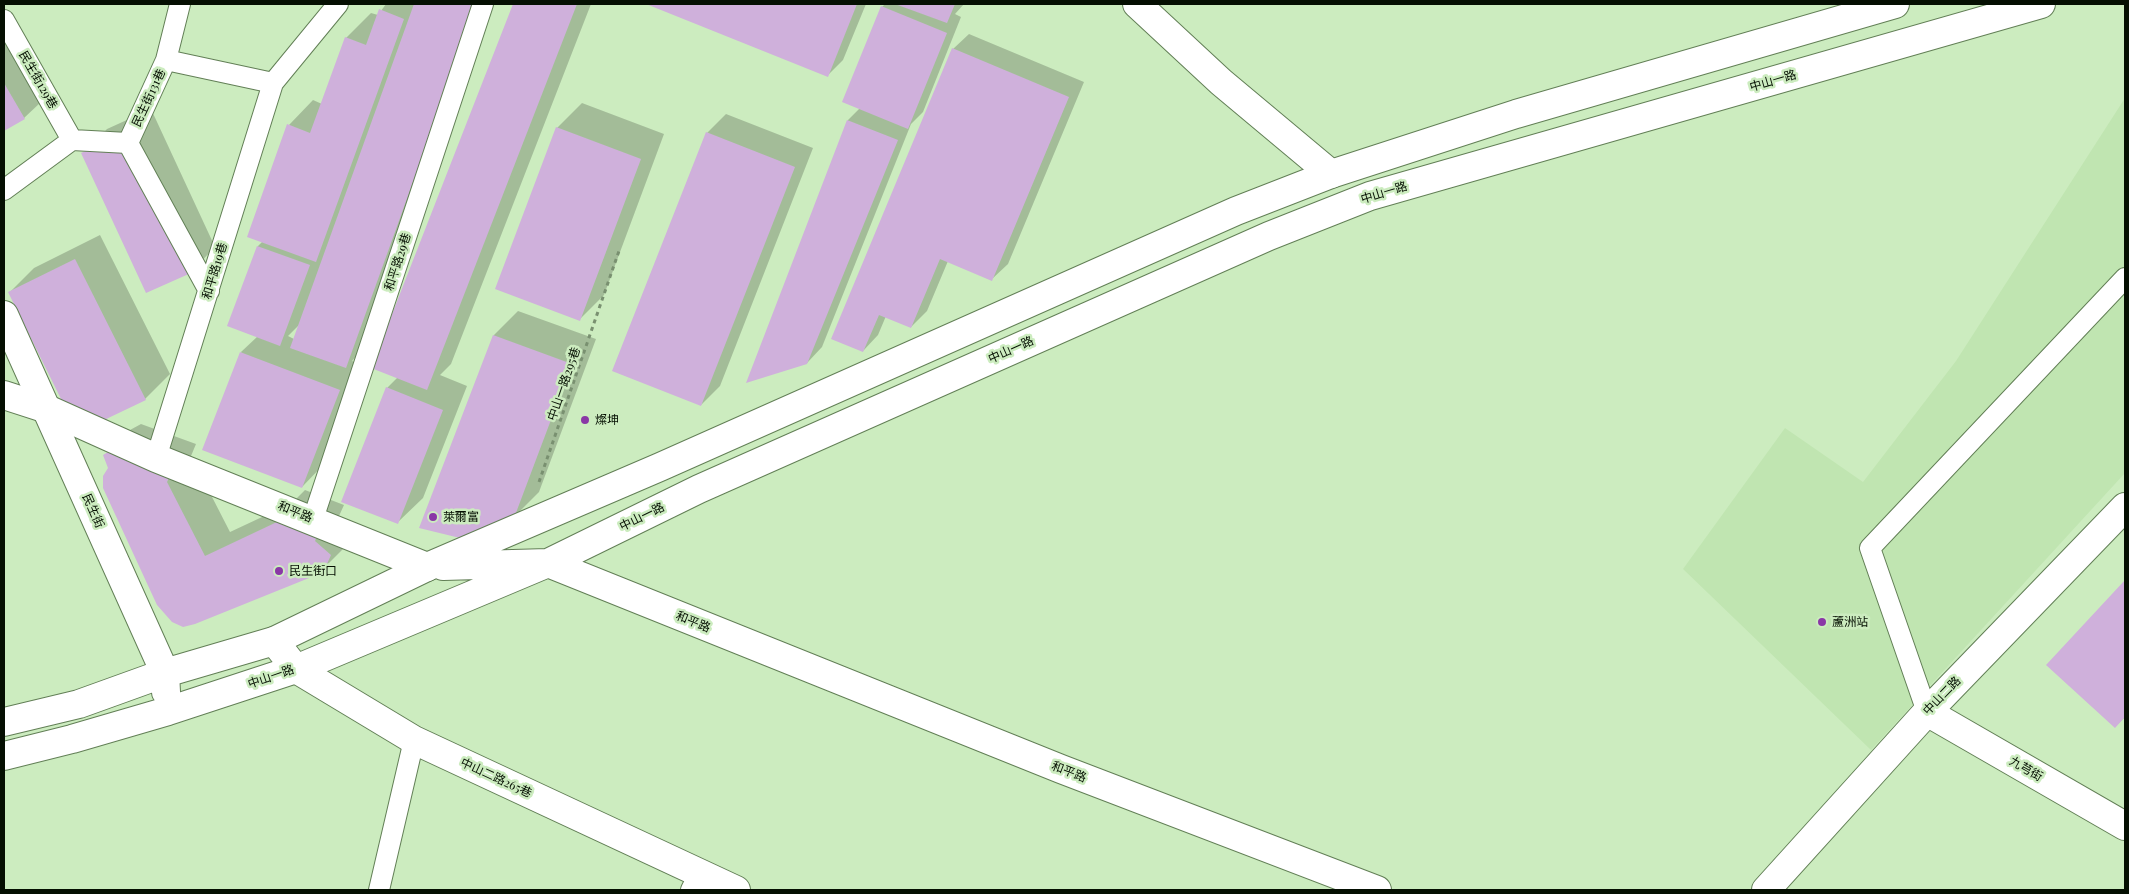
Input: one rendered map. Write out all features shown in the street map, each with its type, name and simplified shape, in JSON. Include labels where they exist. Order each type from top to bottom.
[{"type":"street","points":[[1137,4],[1221,82],[1331,174]]},
{"type":"street","points":[[4,722],[79,704],[165,673],[274,641],[427,567],[1236,210],[1331,174],[1516,114],[1895,4]]},
{"type":"street","name":"中山一路","points":[[4,756],[72,739],[168,711],[296,669],[548,563],[699,489],[1269,236],[1370,196],[2041,4]]},
{"type":"street","name":"民生街","points":[[4,315],[165,673],[168,711]]},
{"type":"street","name":"和平路","points":[[4,395],[47,409],[156,458],[313,519],[427,567],[548,563],[1061,769],[1377,890]]},
{"type":"street","name":"中山二路","points":[[1766,890],[1927,712],[2125,507]]},
{"type":"street","name":"中山二路265巷","points":[[274,641],[296,669],[414,740],[696,881],[736,890]]},
{"type":"street","name":"九芎街","points":[[1927,712],[2125,826]]},
{"type":"lane","name":"民生街131巷","points":[[72,140],[128,142],[166,60],[180,4]]},
{"type":"lane","points":[[166,60],[274,83],[338,4]]},
{"type":"lane","name":"和平路29巷","points":[[313,519],[483,4]]},
{"type":"lane","name":"民生街129巷","points":[[4,20],[72,140]]},
{"type":"lane","name":"和平路19巷","points":[[156,458],[274,83]]},
{"type":"lane","points":[[4,190],[72,140]]},
{"type":"lane","points":[[128,142],[208,291]]},
{"type":"lane","points":[[1927,712],[1870,548],[2125,278]]},
{"type":"lane","points":[[379,890],[414,740]]},
{"type":"path","name":"中山一路295巷","points":[[524,525],[620,248]]},
{"type":"shaded area","points":[[2125,98],[2125,473],[1871,750],[1683,569],[1785,428],[1863,482],[1956,361]]},
{"type":"building","points":[[414,4],[477,4],[346,368],[290,348]]},
{"type":"building","points":[[513,4],[577,4],[427,390],[371,368]]},
{"type":"building","points":[[646,4],[857,4],[828,77]]},
{"type":"building","points":[[895,4],[955,4],[947,23]]},
{"type":"building","points":[[881,6],[947,33],[908,129],[842,102]]},
{"type":"building","points":[[379,9],[404,19],[316,262],[247,237],[287,124],[310,133],[345,37],[366,45]]},
{"type":"building","points":[[952,48],[1069,97],[992,281],[940,259],[911,328],[879,315],[863,352],[831,339]]},
{"type":"building","points":[[4,83],[25,119],[4,131]]},
{"type":"building","points":[[847,120],[898,140],[807,364],[746,383]]},
{"type":"building","points":[[556,127],[641,159],[580,321],[495,289]]},
{"type":"building","points":[[706,132],[795,167],[701,406],[612,371]]},
{"type":"building","points":[[126,133],[191,273],[146,293],[81,153]]},
{"type":"building","points":[[257,246],[310,265],[280,346],[227,326]]},
{"type":"building","points":[[75,259],[146,400],[102,421],[65,407],[8,292]]},
{"type":"building","points":[[493,335],[572,364],[514,518],[460,538],[419,528]]},
{"type":"building","points":[[240,352],[340,390],[302,488],[202,450]]},
{"type":"building","points":[[386,387],[443,410],[398,524],[341,502]]},
{"type":"building","points":[[115,448],[173,469],[167,482],[205,556],[277,522],[279,514],[320,529],[315,541],[331,555],[326,566],[319,574],[195,624],[183,627],[172,622],[157,605],[103,488],[103,476],[108,468],[103,455]]},
{"type":"building","points":[[2125,580],[2125,717],[2115,728],[2046,665]]},
{"type":"place","name":"燦坤","points":[[585,420]]},
{"type":"place","name":"萊爾富","points":[[433,517]]},
{"type":"place","name":"民生街口","points":[[279,571]]},
{"type":"place","name":"蘆洲站","points":[[1822,622]]}]
